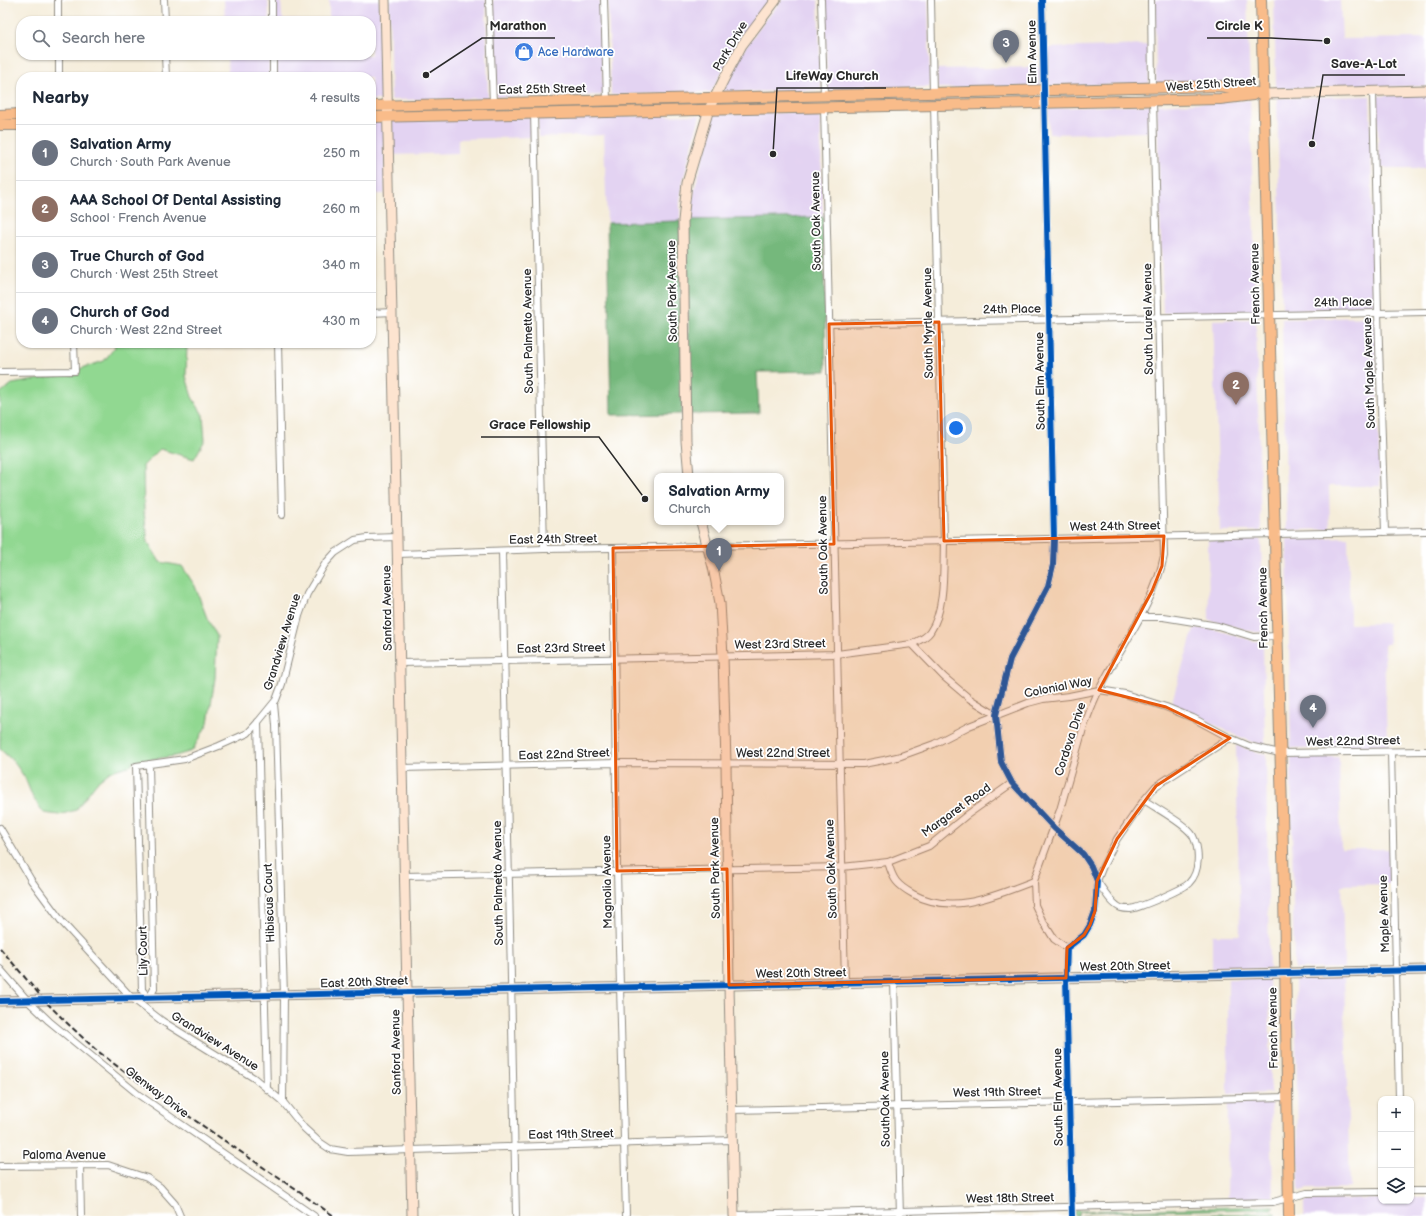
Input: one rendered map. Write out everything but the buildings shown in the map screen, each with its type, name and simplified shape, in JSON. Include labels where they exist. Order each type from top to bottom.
[{"type":"main road","name":"French Avenue","points":[[1261,0],[1290,1216]]},
{"type":"main road","name":"West 25th Street","points":[[714,98],[1220,86],[1263,94]]},
{"type":"main road","points":[[881,105],[893,99],[924,98],[934,93]]},
{"type":"main road","name":"West 25th Street","points":[[709,109],[1153,101],[1220,99],[1263,94]]},
{"type":"main road","name":"East 25th Street","points":[[376,106],[714,98]]},
{"type":"main road","points":[[513,113],[520,108],[544,108],[552,102]]},
{"type":"main road","name":"East 25th Street","points":[[376,117],[709,109]]},
{"type":"main road","points":[[0,115],[16,114]]},
{"type":"main road","points":[[0,125],[16,125]]},
{"type":"street","points":[[58,0],[58,16]]},
{"type":"street","points":[[164,0],[165,16]]},
{"type":"street","points":[[272,0],[272,16]]},
{"type":"street","name":"Sanford Avenue","points":[[385,0],[412,1216]]},
{"type":"street","points":[[489,0],[492,103]]},
{"type":"street","points":[[604,0],[607,100]]},
{"type":"street","name":"Park Drive","points":[[709,109],[742,45],[776,0]]},
{"type":"street","points":[[821,0],[824,95]]},
{"type":"street","points":[[931,0],[934,93]]},
{"type":"street","name":"Elm Avenue","points":[[1042,0],[1044,103]]},
{"type":"street","points":[[1151,0],[1152,88]]},
{"type":"street","points":[[59,60],[59,72]]},
{"type":"street","points":[[165,60],[166,72]]},
{"type":"street","points":[[273,60],[273,72]]},
{"type":"street","points":[[1263,94],[1426,90]]},
{"type":"street","name":"South Maple Avenue","points":[[1373,92],[1385,532]]},
{"type":"street","name":"South Laurel Avenue","points":[[1153,101],[1164,536]]},
{"type":"street","name":"South Elm Avenue","points":[[996,715],[1010,659],[1048,586],[1053,565],[1054,539],[1044,103]]},
{"type":"street","name":"South Myrtle Avenue","points":[[912,644],[929,634],[940,607],[943,583],[944,541],[934,104]]},
{"type":"street","name":"South Oak Avenue","points":[[824,106],[845,982]]},
{"type":"street","name":"South Park Avenue","points":[[689,473],[686,441],[683,221],[687,183],[709,109]]},
{"type":"street","name":"South Palmetto Avenue","points":[[534,113],[544,549]]},
{"type":"street","points":[[376,313],[393,312]]},
{"type":"street","name":"24th Place","points":[[829,324],[1426,312]]},
{"type":"street","points":[[0,372],[75,371],[74,348]]},
{"type":"street","points":[[278,348],[282,515]]},
{"type":"street","name":"South Park Avenue","points":[[702,525],[708,546],[720,603],[723,656],[734,1215]]},
{"type":"street","name":"West 24th Street","points":[[708,546],[1426,531]]},
{"type":"street","name":"Cordova Drive","points":[[1067,948],[1054,939],[1042,920],[1035,905],[1034,880],[1054,828],[1083,729],[1099,690],[1140,617],[1162,566],[1164,556],[1164,536]]},
{"type":"street","name":"Grandview Avenue","points":[[136,766],[185,759],[248,733],[274,704],[282,684],[299,616],[307,594],[325,564],[335,553],[355,540],[397,537]]},
{"type":"street","name":"East 24th Street","points":[[398,554],[502,550],[708,546]]},
{"type":"street","name":"Magnolia Avenue","points":[[613,548],[617,871],[626,1216]]},
{"type":"street","name":"South Palmetto Avenue","points":[[502,550],[516,1216]]},
{"type":"street","points":[[1140,617],[1163,617],[1211,625],[1254,637],[1277,636]]},
{"type":"street","points":[[912,644],[944,677],[970,699],[996,715],[1001,762],[1012,783],[1054,828],[1083,854],[1091,866],[1097,881],[1111,900],[1120,908],[1130,909],[1189,884],[1197,871],[1198,858],[1193,837],[1187,828],[1144,800]]},
{"type":"street","name":"West 23rd Street","points":[[723,656],[837,654],[912,644]]},
{"type":"street","name":"East 23rd Street","points":[[400,663],[723,656]]},
{"type":"street","name":"Colonial Way","points":[[839,764],[863,764],[901,756],[934,744],[969,726],[1028,703],[1043,699],[1099,690],[1125,694],[1166,707],[1193,718],[1230,738],[1262,750],[1280,753]]},
{"type":"street","name":"Hibiscus Court","points":[[274,704],[276,725],[284,996],[283,1102]]},
{"type":"street","name":"Hibiscus Court","points":[[258,722],[266,996],[267,1089]]},
{"type":"street","points":[[1067,948],[1084,935],[1090,925],[1095,911],[1097,881],[1103,866],[1117,839],[1144,800],[1156,786],[1230,738]]},
{"type":"street","name":"West 22nd Street","points":[[1280,753],[1426,751]]},
{"type":"street","name":"Maple Avenue","points":[[1391,752],[1399,1096]]},
{"type":"street","name":"East 22nd Street","points":[[402,768],[616,763],[726,764]]},
{"type":"street","name":"Lily Court","points":[[136,766],[142,990],[149,998],[154,989],[149,764]]},
{"type":"street","name":"West 22nd Street","points":[[726,764],[839,764]]},
{"type":"street","name":"Margaret Road","points":[[404,876],[842,868],[888,862],[929,846],[967,815],[1012,783]]},
{"type":"street","name":"Grandview Avenue","points":[[0,828],[31,880],[62,922],[132,998],[162,1022],[254,1078],[283,1102],[304,1128],[318,1141],[330,1149],[344,1152],[410,1150]]},
{"type":"street","points":[[888,862],[896,882],[928,901],[941,904],[978,901],[1034,880]]},
{"type":"street","name":"South Elm Avenue","points":[[1067,948],[1066,978],[1072,1216]]},
{"type":"street","name":"Glenway Drive","points":[[0,969],[28,1001],[49,1021],[139,1095],[314,1216]]},
{"type":"street","name":"West 20th Street","points":[[729,985],[1426,970]]},
{"type":"street","name":"SouthOak Avenue","points":[[894,981],[896,1106],[900,1214]]},
{"type":"street","name":"East 20th Street","points":[[0,1001],[284,996],[729,985]]},
{"type":"street","name":"West 19th Street","points":[[732,1110],[1287,1097]]},
{"type":"street","name":"East 19th Street","points":[[410,1150],[732,1140]]},
{"type":"street","points":[[80,1165],[81,1216]]},
{"type":"street","name":"Paloma Avenue","points":[[0,1166],[108,1165],[147,1178],[160,1187],[175,1204],[180,1216]]},
{"type":"street","points":[[1414,1192],[1426,1191]]},
{"type":"street","name":"West 18th Street","points":[[734,1215],[900,1214],[1072,1207],[1273,1202],[1307,1193],[1378,1192]]},
{"type":"highlighted area","points":[[939,322],[944,541],[1164,536],[1162,566],[1152,591],[1099,690],[1166,707],[1230,738],[1156,786],[1117,839],[1097,881],[1095,911],[1090,925],[1084,935],[1067,948],[1066,978],[729,985],[727,869],[617,871],[613,548],[834,544],[829,324]]},
{"type":"shaded area","points":[[224,0],[268,0],[269,16],[225,16]]},
{"type":"shaded area","points":[[276,0],[281,0],[282,16],[276,16]]},
{"type":"shaded area","points":[[329,0],[380,0],[382,100],[376,100],[376,72],[277,72],[277,60],[376,60],[376,16],[329,16]]},
{"type":"shaded area","points":[[389,0],[486,0],[488,98],[391,100]]},
{"type":"shaded area","points":[[493,0],[600,0],[603,95],[496,97]]},
{"type":"shaded area","points":[[608,0],[771,0],[739,43],[711,92],[611,95]]},
{"type":"shaded area","points":[[782,0],[818,0],[821,90],[722,92],[745,48]]},
{"type":"shaded area","points":[[825,0],[928,0],[930,87],[827,90]]},
{"type":"shaded area","points":[[1155,0],[1247,0],[1250,87],[1156,83]]},
{"type":"shaded area","points":[[1274,0],[1340,0],[1342,39],[1426,38],[1426,86],[1276,89]]},
{"type":"shaded area","points":[[1148,45],[1149,84],[1048,86],[1047,48]]},
{"type":"shaded area","points":[[227,60],[269,60],[269,72],[228,72]]},
{"type":"shaded area","points":[[1040,67],[1040,87],[937,88],[937,69]]},
{"type":"shaded area","points":[[1426,94],[1426,168],[1379,168],[1377,96]]},
{"type":"shaded area","points":[[1370,96],[1374,309],[1282,310],[1277,98]]},
{"type":"shaded area","points":[[1250,100],[1256,311],[1163,313],[1157,105]]},
{"type":"shaded area","points":[[1150,105],[1150,132],[1049,134],[1048,108]]},
{"type":"shaded area","points":[[820,112],[823,217],[687,220],[714,114]]},
{"type":"shaded area","points":[[700,115],[683,181],[680,202],[680,221],[607,223],[604,135],[538,137],[538,118]]},
{"type":"shaded area","points":[[531,117],[531,137],[458,139],[458,153],[392,155],[391,120]]},
{"type":"shaded area","points":[[376,121],[384,121],[385,194],[376,194]]},
{"type":"shaded area","points":[[1375,317],[1380,486],[1329,486],[1330,529],[1287,530],[1282,319]]},
{"type":"shaded area","points":[[1256,319],[1261,531],[1220,531],[1213,320]]},
{"type":"shaded area","points":[[1348,537],[1350,624],[1388,623],[1389,644],[1385,644],[1384,647],[1387,743],[1392,747],[1291,748],[1287,539]]},
{"type":"shaded area","points":[[1261,539],[1263,632],[1255,632],[1209,620],[1208,540]]},
{"type":"shaded area","points":[[1206,628],[1254,641],[1263,641],[1265,746],[1233,734],[1232,732],[1230,733],[1195,714],[1171,704],[1194,629]]},
{"type":"shaded area","points":[[1236,745],[1266,754],[1269,969],[1212,971],[1212,935],[1240,935]]},
{"type":"shaded area","points":[[1291,757],[1339,757],[1341,849],[1390,849],[1391,884],[1342,885],[1344,968],[1294,969]]},
{"type":"shaded area","points":[[1344,976],[1350,1188],[1307,1189],[1299,1191],[1295,977]]},
{"type":"shaded area","points":[[1269,978],[1271,1093],[1228,1094],[1228,979]]},
{"type":"shaded area","points":[[1271,1102],[1273,1198],[1227,1199],[1228,1103]]},
{"type":"shaded area","points":[[1414,1198],[1426,1198],[1426,1216],[1304,1216],[1304,1202],[1313,1200],[1378,1199],[1378,1204],[1414,1204]]},
{"type":"green space","points":[[823,217],[826,371],[757,372],[759,413],[690,414],[687,220]]},
{"type":"green space","points":[[680,221],[682,414],[611,415],[607,223]]},
{"type":"green space","points":[[114,348],[187,348],[186,376],[192,397],[203,415],[205,440],[194,459],[160,449],[143,466],[144,513],[148,542],[160,562],[182,566],[195,586],[207,618],[217,636],[215,678],[208,723],[192,751],[175,756],[132,762],[132,765],[111,771],[96,783],[76,810],[59,815],[44,813],[33,798],[25,778],[14,762],[0,749],[0,393],[12,384],[63,375],[79,375],[79,369],[104,361]]},
{"type":"green space","points":[[1273,1206],[1273,1209],[1081,1212],[1078,1216],[1075,1216],[1075,1211]]},
{"type":"green space","points":[[1276,1213],[1276,1216],[1081,1216]]},
{"type":"railway","points":[[0,948],[44,1000],[95,1049],[126,1073],[334,1216]]},
{"type":"cycle path","points":[[1042,0],[1054,539],[1053,565],[1048,586],[1010,659],[996,715],[1001,762],[1012,783],[1054,828],[1083,854],[1091,866],[1097,881],[1095,911],[1090,925],[1084,935],[1067,948],[1066,978],[1072,1216]]},
{"type":"cycle path","points":[[0,1001],[1426,970]]},
{"type":"place","name":"Circle K","points":[[1327,41]]},
{"type":"place","name":"Ace Hardware","points":[[524,52]]},
{"type":"place","name":"True Church of God","points":[[1006,63]]},
{"type":"place","name":"Marathon","points":[[426,75]]},
{"type":"place","name":"Save-A-Lot","points":[[1312,144]]},
{"type":"place","name":"LifeWay Church","points":[[773,154]]},
{"type":"place","name":"AAA School Of Dental Assisting","points":[[1236,405]]},
{"type":"place","name":"Grace Fellowship","points":[[645,499]]},
{"type":"place","name":"Salvation Army","points":[[719,571]]},
{"type":"place","name":"Church of God","points":[[1313,728]]}]
